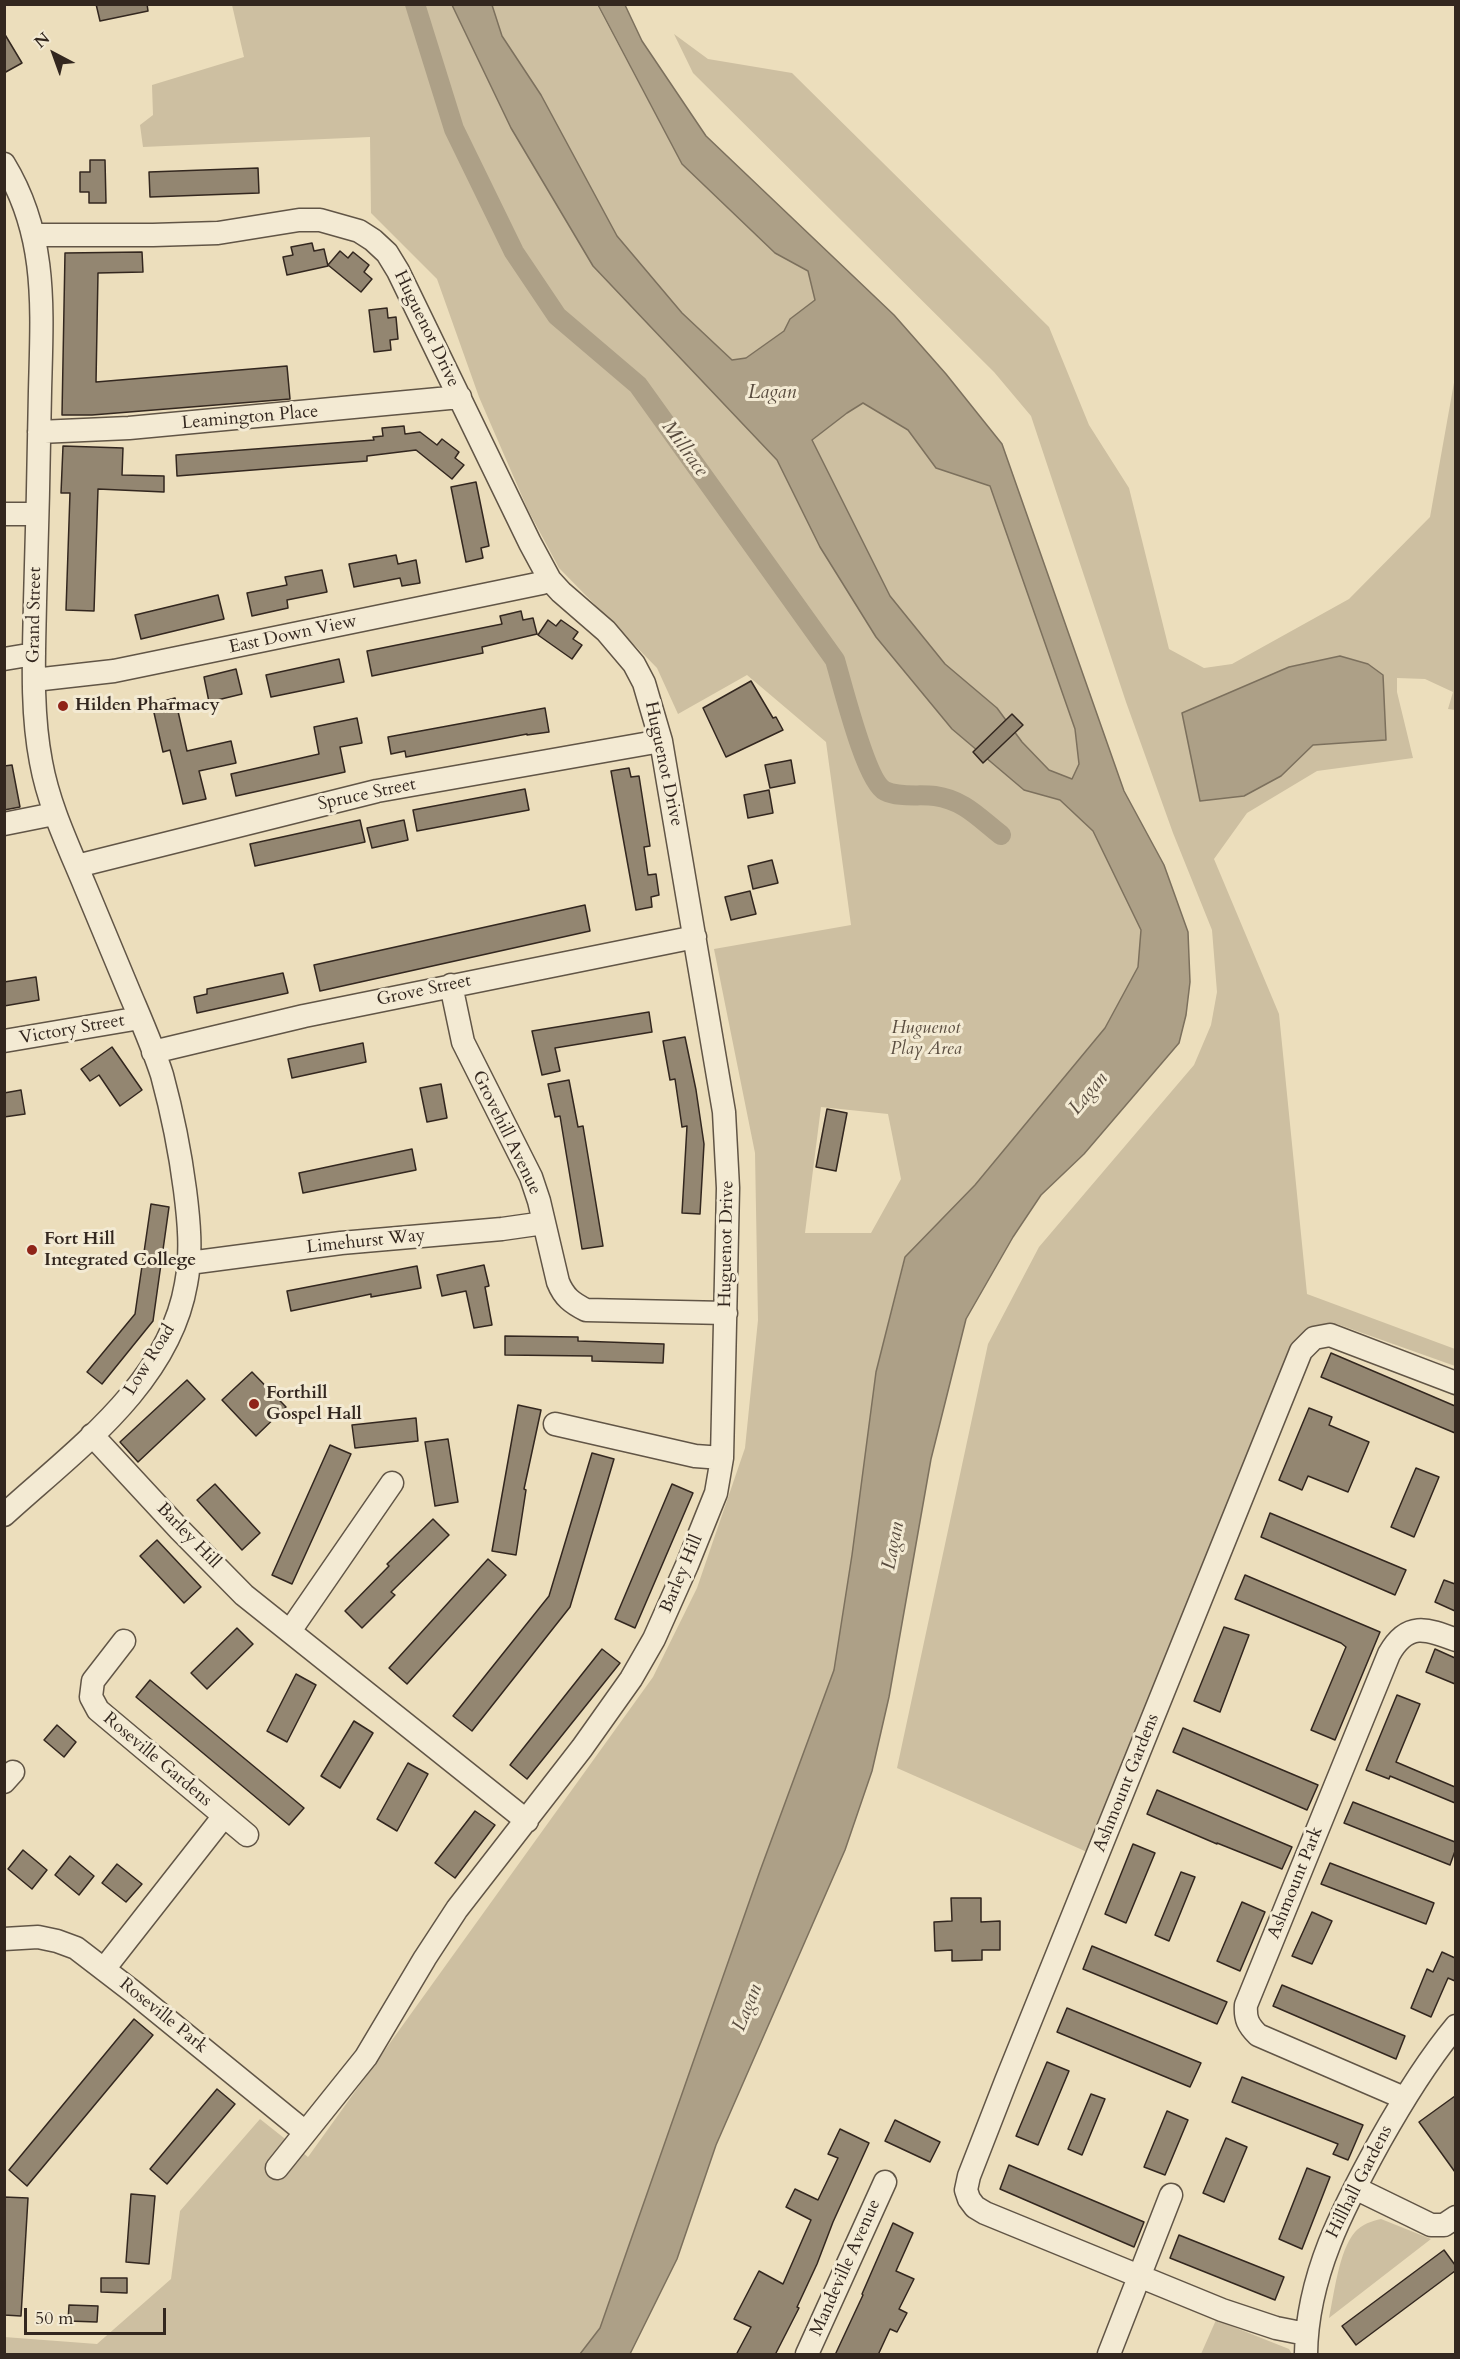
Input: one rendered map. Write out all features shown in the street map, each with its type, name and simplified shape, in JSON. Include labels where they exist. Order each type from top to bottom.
[{"type":"street","name":"Grand Street","points":[[4,164],[26,203],[40,266],[34,654],[40,754],[54,814],[153,1052]]},
{"type":"street","name":"Huguenot Drive","points":[[34,235],[218,233],[299,220],[320,220],[360,231],[387,253],[398,271],[550,580],[606,631],[634,664],[644,682],[661,741],[724,1112],[728,1170],[722,1458]]},
{"type":"street","name":"Leamington Place","points":[[39,432],[129,428],[460,397]]},
{"type":"street","points":[[4,514],[37,514]]},
{"type":"street","name":"East Down View","points":[[34,680],[137,666],[550,580]]},
{"type":"street","points":[[4,660],[34,654]]},
{"type":"street","name":"Spruce Street","points":[[77,866],[377,791],[661,741]]},
{"type":"street","points":[[4,824],[54,814]]},
{"type":"street","name":"Grove Street","points":[[153,1052],[304,1016],[695,937]]},
{"type":"street","name":"Grovehill Avenue","points":[[452,985],[463,1042],[531,1177],[563,1294],[573,1304],[586,1310],[726,1313]]},
{"type":"street","name":"Victory Street","points":[[4,1041],[140,1018]]},
{"type":"street","name":"Low Road","points":[[4,1515],[121,1406],[169,1338],[180,1312],[189,1263],[189,1239],[181,1162],[161,1075],[153,1052]]},
{"type":"street","name":"Limehurst Way","points":[[189,1263],[341,1243],[502,1229],[544,1223]]},
{"type":"street","name":"Ashmount Gardens","points":[[1306,2344],[1287,2331],[1254,2321],[1139,2276],[975,2207],[966,2190],[969,2176],[1301,1351],[1314,1338],[1330,1335],[1455,1383]]},
{"type":"street","points":[[555,1424],[695,1456],[722,1458]]},
{"type":"street","name":"Barley Hill","points":[[92,1435],[244,1595],[527,1821]]},
{"type":"street","name":"Barley Hill","points":[[305,2132],[366,2057],[458,1909],[527,1821],[631,1679],[654,1639],[716,1492],[722,1458]]},
{"type":"street","points":[[290,1631],[392,1483]]},
{"type":"street","name":"Ashmount Park","points":[[1404,2098],[1258,2035],[1250,2027],[1245,2017],[1246,2005],[1395,1642],[1404,1634],[1417,1630],[1428,1630],[1455,1640]]},
{"type":"street","name":"Roseville Gardens","points":[[124,1641],[93,1681],[91,1696],[98,1710],[247,1835]]},
{"type":"street","name":"Roseville Gardens","points":[[104,1969],[224,1816]]},
{"type":"street","name":"Roseville Park","points":[[4,1939],[38,1937],[76,1948],[305,2132]]},
{"type":"street","name":"Hillhall Gardens","points":[[1306,2344],[1309,2310],[1322,2261],[1333,2233],[1404,2098],[1427,2061],[1455,2026]]},
{"type":"street","points":[[277,2168],[305,2132]]},
{"type":"street","name":"Mandeville Avenue","points":[[807,2355],[885,2182]]},
{"type":"street","points":[[1355,2188],[1431,2225],[1444,2224],[1455,2217]]},
{"type":"street","points":[[1109,2355],[1171,2195]]},
{"type":"green space","name":"Huguenot Play Area","points":[[232,5],[452,5],[511,128],[593,266],[777,460],[820,547],[876,637],[952,729],[1024,790],[1060,800],[1093,831],[1141,930],[1138,967],[1105,1028],[975,1185],[904,1259],[876,1372],[834,1670],[760,1871],[600,2328],[580,2354],[5,2354],[4,2337],[97,2344],[171,2279],[180,2211],[260,2119],[308,2157],[653,1677],[697,1588],[745,1448],[758,1320],[755,1153],[714,949],[851,925],[826,742],[747,675],[678,714],[657,668],[559,568],[528,510],[479,397],[437,279],[371,213],[370,137],[143,147],[140,125],[153,115],[152,85],[244,57]],"holes":[[[821,1107],[888,1114],[901,1179],[871,1233],[805,1233]]]},
{"type":"green space","points":[[492,5],[597,5],[682,164],[775,253],[808,271],[815,300],[790,319],[784,331],[746,358],[732,360],[682,313],[617,236],[541,95],[502,36]]},
{"type":"green space","points":[[674,34],[708,59],[792,73],[1049,327],[1089,425],[1129,488],[1169,649],[1204,668],[1232,664],[1349,599],[1430,517],[1455,377],[1455,710],[1448,709],[1453,692],[1425,679],[1397,678],[1397,692],[1413,758],[1317,771],[1247,813],[1214,859],[1279,1014],[1307,1294],[1455,1349],[1455,1366],[1337,1324],[1310,1336],[1087,1852],[897,1768],[988,1344],[1039,1247],[1194,1065],[1211,1025],[1217,992],[1212,930],[1173,833],[1126,702],[1031,416],[994,372],[693,73]],"holes":[[[1382,675],[1386,740],[1313,745],[1200,801],[1182,713],[1208,703]]]},
{"type":"green space","points":[[864,403],[908,430],[936,468],[990,486],[1047,639],[1075,729],[1079,764],[1072,779],[1049,770],[1022,742],[997,708],[945,664],[890,596],[812,440]]},
{"type":"green space","points":[[1381,2219],[1431,2239],[1329,2318],[1338,2273],[1349,2240],[1361,2227]]},
{"type":"green space","points":[[1216,2320],[1289,2349],[1292,2354],[1201,2354]]},
{"type":"water","name":"Lagan","points":[[452,5],[492,5],[502,36],[541,95],[617,236],[682,313],[732,360],[746,358],[784,331],[790,319],[815,300],[808,271],[775,253],[682,164],[598,5],[625,5],[642,41],[706,136],[894,315],[946,374],[1002,444],[1124,791],[1164,865],[1188,932],[1190,982],[1186,1015],[1179,1043],[1084,1154],[1041,1195],[1013,1237],[966,1319],[931,1459],[889,1697],[872,1771],[845,1850],[716,2145],[677,2259],[630,2354],[580,2354],[600,2328],[760,1871],[834,1670],[876,1372],[905,1257],[975,1185],[1105,1028],[1138,967],[1141,930],[1093,831],[1060,800],[1024,790],[952,729],[876,637],[820,547],[777,460],[593,266],[511,128]],"holes":[[[863,403],[908,430],[936,468],[990,486],[1075,729],[1079,764],[1072,779],[1049,770],[1022,742],[997,708],[945,664],[890,596],[812,440]]]},
{"type":"water","points":[[1340,656],[1368,664],[1383,675],[1386,740],[1313,745],[1281,776],[1244,796],[1200,801],[1182,713],[1289,667]]},
{"type":"building","points":[[96,4],[147,4],[148,11],[100,21]]},
{"type":"building","points":[[4,33],[22,63],[4,73]]},
{"type":"building","points":[[90,160],[105,160],[106,203],[89,203],[89,192],[80,192],[80,172],[90,172]]},
{"type":"building","points":[[258,168],[259,193],[150,197],[149,172]]},
{"type":"building","points":[[312,243],[314,251],[324,249],[328,266],[287,275],[283,257],[293,255],[291,247]]},
{"type":"building","points":[[340,251],[348,258],[353,252],[369,265],[364,272],[372,279],[361,292],[328,265]]},
{"type":"building","points":[[142,252],[143,272],[98,273],[96,382],[287,366],[290,399],[92,415],[62,415],[65,253]]},
{"type":"building","points":[[387,308],[388,318],[396,317],[398,339],[390,340],[391,350],[374,352],[369,310]]},
{"type":"building","points":[[404,426],[405,434],[420,432],[437,445],[442,439],[459,452],[455,458],[464,465],[452,479],[416,450],[367,456],[367,461],[177,476],[176,455],[374,440],[373,437],[383,436],[382,428]]},
{"type":"building","points":[[63,446],[123,448],[122,475],[164,476],[164,492],[98,489],[94,611],[66,610],[70,493],[61,493]]},
{"type":"building","points":[[476,482],[489,546],[481,548],[483,558],[466,562],[451,487]]},
{"type":"building","points":[[396,555],[398,564],[416,560],[420,583],[402,586],[400,578],[354,587],[349,564]]},
{"type":"building","points":[[322,570],[327,592],[287,600],[288,608],[252,616],[247,593],[287,585],[285,577]]},
{"type":"building","points":[[218,595],[224,619],[141,639],[135,615]]},
{"type":"building","points":[[521,611],[523,620],[533,618],[537,634],[482,647],[483,653],[372,676],[367,651],[502,624],[500,616]]},
{"type":"building","points":[[548,620],[556,626],[561,620],[578,632],[573,639],[582,645],[572,659],[538,635]]},
{"type":"building","points":[[339,659],[344,682],[271,697],[266,675]]},
{"type":"building","points":[[236,669],[242,694],[209,702],[204,677]]},
{"type":"building","points":[[751,681],[773,718],[776,717],[783,730],[726,757],[703,708]]},
{"type":"building","points":[[175,698],[187,751],[231,741],[236,763],[199,771],[206,799],[183,804],[170,750],[163,752],[152,704]]},
{"type":"building","points":[[545,708],[549,732],[527,734],[406,757],[405,751],[391,754],[388,737]]},
{"type":"building","points":[[1012,714],[1023,725],[983,763],[973,752]]},
{"type":"building","points":[[357,718],[362,743],[340,747],[345,772],[236,796],[231,774],[319,754],[314,727]]},
{"type":"building","points":[[791,760],[795,783],[770,788],[765,765]]},
{"type":"building","points":[[12,765],[20,807],[4,810],[4,766]]},
{"type":"building","points":[[629,768],[631,777],[639,776],[650,846],[644,847],[648,875],[656,874],[659,895],[651,897],[652,907],[636,910],[611,771]]},
{"type":"building","points":[[525,789],[529,810],[417,831],[413,810]]},
{"type":"building","points":[[769,790],[773,813],[748,818],[744,795]]},
{"type":"building","points":[[360,820],[365,842],[255,866],[250,844]]},
{"type":"building","points":[[404,820],[408,840],[372,848],[367,828]]},
{"type":"building","points":[[772,860],[778,883],[753,889],[748,866]]},
{"type":"building","points":[[750,891],[756,914],[731,920],[725,897]]},
{"type":"building","points":[[585,905],[590,931],[320,991],[314,965]]},
{"type":"building","points":[[283,973],[288,993],[197,1013],[194,997],[207,994],[207,989]]},
{"type":"building","points":[[36,977],[39,1000],[4,1006],[4,982]]},
{"type":"building","points":[[649,1012],[652,1032],[555,1048],[560,1071],[542,1075],[532,1031]]},
{"type":"building","points":[[685,1037],[704,1144],[700,1214],[682,1213],[687,1126],[682,1127],[675,1079],[670,1080],[663,1041]]},
{"type":"building","points":[[363,1043],[366,1062],[292,1078],[288,1059]]},
{"type":"building","points":[[112,1047],[142,1090],[120,1106],[99,1075],[90,1081],[81,1069]]},
{"type":"building","points":[[569,1080],[578,1127],[583,1126],[603,1246],[582,1249],[560,1116],[555,1117],[548,1084]]},
{"type":"building","points":[[441,1084],[447,1118],[427,1122],[420,1088]]},
{"type":"building","points":[[21,1090],[25,1114],[4,1117],[4,1093]]},
{"type":"building","points":[[827,1109],[847,1113],[836,1171],[816,1167]]},
{"type":"building","points":[[412,1149],[416,1170],[303,1193],[299,1173]]},
{"type":"building","points":[[151,1204],[169,1207],[153,1321],[102,1384],[87,1372],[135,1314]]},
{"type":"building","points":[[484,1265],[489,1286],[485,1287],[492,1325],[474,1328],[466,1291],[442,1296],[437,1275]]},
{"type":"building","points":[[417,1266],[421,1288],[371,1297],[371,1294],[291,1311],[287,1291]]},
{"type":"building","points":[[505,1336],[578,1337],[578,1341],[664,1344],[663,1363],[592,1361],[592,1356],[505,1355]]},
{"type":"building","points":[[1331,1353],[1455,1406],[1455,1433],[1321,1377]]},
{"type":"building","name":"Forthill Gospel Hall","points":[[252,1372],[286,1407],[256,1436],[222,1400]]},
{"type":"building","points":[[187,1380],[205,1399],[138,1462],[120,1442]]},
{"type":"building","points":[[518,1405],[541,1410],[524,1489],[526,1490],[516,1555],[492,1551]]},
{"type":"building","points":[[1309,1408],[1332,1417],[1329,1425],[1369,1442],[1348,1492],[1308,1476],[1302,1490],[1279,1480]]},
{"type":"building","points":[[416,1418],[418,1441],[355,1448],[352,1425]]},
{"type":"building","points":[[448,1439],[458,1502],[435,1506],[425,1442]]},
{"type":"building","points":[[330,1445],[351,1454],[292,1584],[272,1575]]},
{"type":"building","points":[[592,1453],[614,1459],[570,1607],[472,1731],[453,1716],[549,1596]]},
{"type":"building","points":[[1416,1468],[1439,1477],[1414,1537],[1391,1527]]},
{"type":"building","points":[[215,1484],[260,1533],[242,1550],[197,1500]]},
{"type":"building","points":[[672,1484],[693,1493],[635,1628],[615,1619]]},
{"type":"building","points":[[1270,1513],[1406,1570],[1395,1595],[1261,1537]]},
{"type":"building","points":[[433,1519],[449,1535],[391,1592],[395,1595],[362,1628],[345,1611],[389,1566],[387,1564]]},
{"type":"building","points":[[157,1540],[201,1587],[184,1603],[140,1556]]},
{"type":"building","points":[[488,1559],[506,1575],[407,1684],[389,1668]]},
{"type":"building","points":[[1245,1575],[1380,1632],[1335,1740],[1311,1730],[1346,1647],[1235,1599]]},
{"type":"building","points":[[1444,1580],[1455,1584],[1455,1611],[1435,1602]]},
{"type":"building","points":[[1224,1627],[1249,1635],[1220,1712],[1194,1701]]},
{"type":"building","points":[[237,1628],[253,1644],[207,1689],[191,1673]]},
{"type":"building","points":[[602,1649],[620,1663],[527,1779],[510,1765]]},
{"type":"building","points":[[1435,1649],[1455,1658],[1455,1684],[1426,1672]]},
{"type":"building","points":[[296,1674],[316,1685],[287,1742],[267,1731]]},
{"type":"building","points":[[150,1680],[304,1808],[289,1825],[136,1697]]},
{"type":"building","points":[[1397,1695],[1420,1704],[1396,1762],[1455,1787],[1455,1803],[1390,1776],[1389,1779],[1366,1770]]},
{"type":"building","points":[[354,1721],[373,1733],[340,1788],[321,1776]]},
{"type":"building","points":[[57,1725],[76,1742],[64,1757],[44,1740]]},
{"type":"building","points":[[1183,1728],[1318,1785],[1307,1810],[1173,1752]]},
{"type":"building","points":[[408,1763],[428,1774],[397,1831],[377,1819]]},
{"type":"building","points":[[1157,1790],[1292,1847],[1282,1869],[1147,1814]]},
{"type":"building","points":[[1353,1802],[1455,1842],[1455,1851],[1450,1865],[1344,1823]]},
{"type":"building","points":[[475,1811],[495,1825],[455,1878],[435,1863]]},
{"type":"building","points":[[1133,1844],[1155,1853],[1126,1923],[1105,1914]]},
{"type":"building","points":[[23,1850],[47,1870],[32,1889],[8,1869]]},
{"type":"building","points":[[70,1856],[94,1876],[79,1895],[55,1875]]},
{"type":"building","points":[[1330,1863],[1434,1903],[1426,1924],[1321,1884]]},
{"type":"building","points":[[117,1864],[142,1884],[126,1902],[102,1883]]},
{"type":"building","points":[[1181,1872],[1195,1877],[1169,1941],[1155,1935]]},
{"type":"building","points":[[951,1898],[981,1898],[981,1922],[1000,1921],[1000,1950],[982,1950],[982,1960],[952,1961],[952,1950],[935,1951],[934,1922],[952,1921]]},
{"type":"building","points":[[1242,1902],[1265,1912],[1240,1971],[1217,1961]]},
{"type":"building","points":[[1312,1912],[1332,1921],[1312,1964],[1292,1956]]},
{"type":"building","points":[[1092,1946],[1227,2002],[1217,2024],[1083,1969]]},
{"type":"building","points":[[1442,1952],[1455,1958],[1455,1981],[1448,1978],[1431,2017],[1411,2008],[1427,1969],[1433,1972]]},
{"type":"building","points":[[1282,1985],[1405,2036],[1396,2059],[1273,2006]]},
{"type":"building","points":[[1067,2008],[1201,2063],[1190,2087],[1057,2032]]},
{"type":"building","points":[[134,2019],[153,2035],[27,2186],[9,2170]]},
{"type":"building","points":[[1047,2062],[1069,2071],[1038,2145],[1016,2136]]},
{"type":"building","points":[[1242,2077],[1363,2125],[1348,2160],[1333,2154],[1338,2144],[1232,2102]]},
{"type":"building","points":[[217,2089],[235,2104],[167,2184],[150,2169]]},
{"type":"building","points":[[1091,2094],[1105,2099],[1082,2155],[1068,2149]]},
{"type":"building","points":[[1455,2096],[1455,2172],[1419,2122]]},
{"type":"building","points":[[1167,2111],[1188,2120],[1165,2175],[1144,2167]]},
{"type":"building","points":[[895,2120],[940,2142],[930,2162],[885,2141]]},
{"type":"building","points":[[840,2129],[869,2143],[833,2222],[797,2307],[799,2308],[775,2355],[736,2355],[751,2327],[734,2319],[759,2271],[783,2284],[811,2220],[786,2207],[795,2189],[818,2200],[838,2158],[828,2154]]},
{"type":"building","points":[[1226,2138],[1247,2147],[1224,2202],[1203,2193]]},
{"type":"building","points":[[1009,2165],[1144,2222],[1134,2247],[1000,2189]]},
{"type":"building","points":[[1307,2168],[1330,2177],[1302,2249],[1279,2239]]},
{"type":"building","points":[[131,2194],[155,2196],[149,2264],[126,2262]]},
{"type":"building","points":[[4,2197],[28,2198],[21,2316],[4,2315]]},
{"type":"building","points":[[893,2223],[913,2233],[896,2271],[914,2279],[899,2309],[907,2313],[897,2332],[890,2329],[878,2355],[835,2355],[863,2295]]},
{"type":"building","points":[[1179,2235],[1284,2277],[1275,2300],[1170,2258]]},
{"type":"building","points":[[1444,2250],[1455,2265],[1455,2271],[1356,2345],[1342,2326]]},
{"type":"building","points":[[101,2278],[127,2278],[127,2293],[101,2292]]},
{"type":"building","points":[[69,2305],[98,2306],[97,2322],[68,2321]]},
{"type":"waterway","name":"Millrace","points":[[415,4],[454,129],[514,252],[557,316],[638,385],[835,660],[863,752],[878,784],[891,793],[935,796],[954,801],[971,811],[1001,835]]},
{"type":"place","name":"Hilden Pharmacy","points":[[63,706]]},
{"type":"place","name":"Fort Hill Integrated College","points":[[32,1250]]},
{"type":"place","name":"Forthill Gospel Hall","points":[[254,1404]]}]
